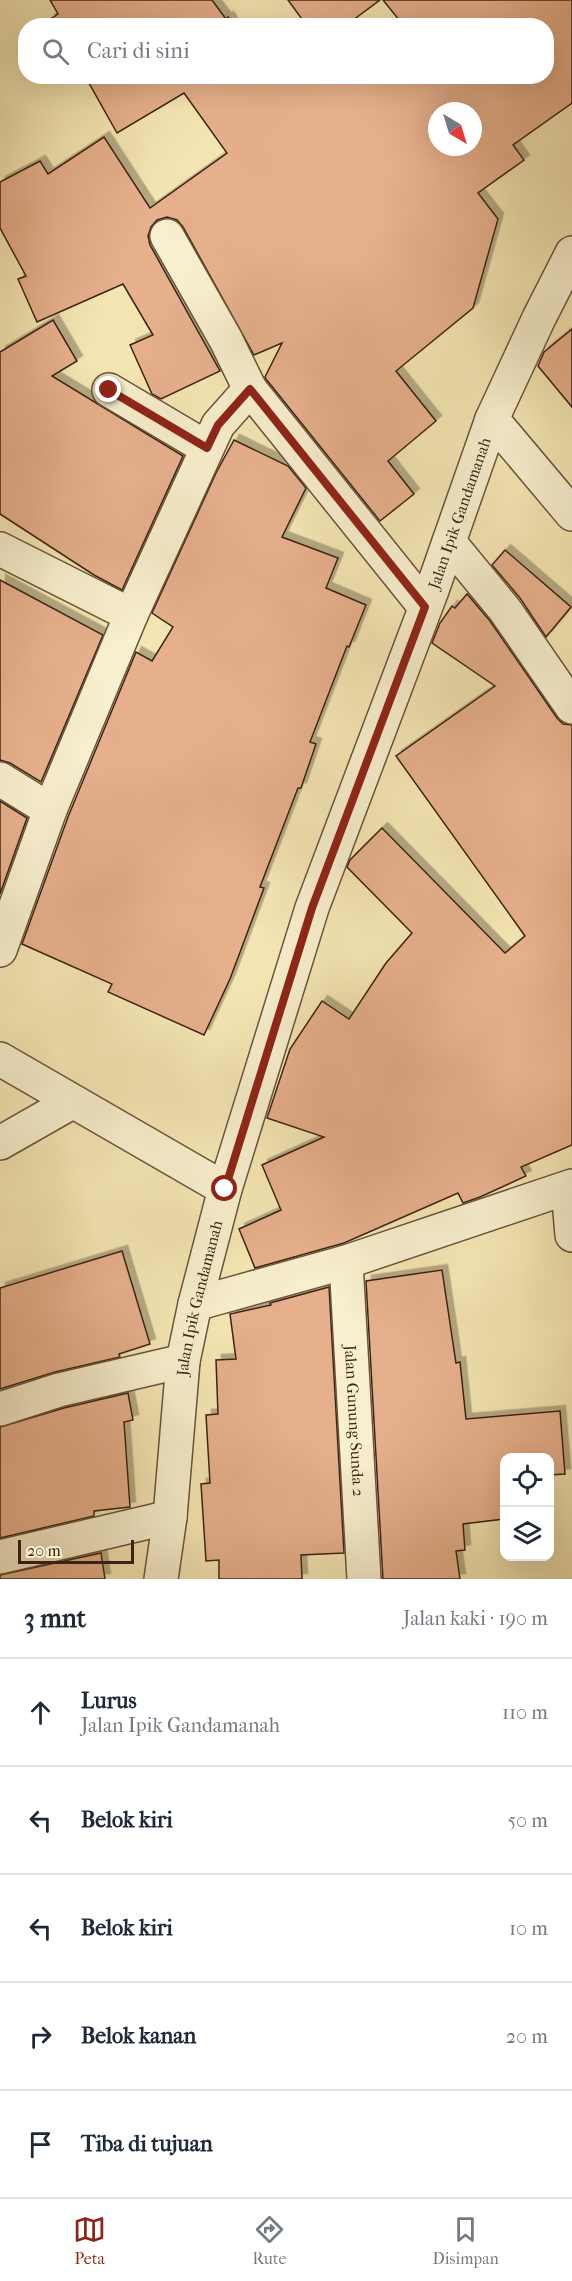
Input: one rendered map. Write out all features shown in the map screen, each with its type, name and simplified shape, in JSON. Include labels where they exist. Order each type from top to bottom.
[{"type":"street","points":[[167,236],[226,340],[250,389],[425,607]]},
{"type":"street","name":"Jalan Ipik Gandamanah","points":[[161,1579],[170,1517],[183,1361],[195,1304],[222,1201],[312,908],[425,607],[492,419],[572,253]]},
{"type":"street","points":[[0,950],[50,810],[131,615],[218,425],[250,389]]},
{"type":"street","points":[[109,390],[207,448]]},
{"type":"street","points":[[492,419],[572,514]]},
{"type":"street","points":[[448,542],[505,609],[572,707]]},
{"type":"street","points":[[0,549],[131,615]]},
{"type":"street","points":[[0,779],[50,810]]},
{"type":"street","points":[[0,1059],[61,1108],[222,1201]]},
{"type":"street","points":[[0,1143],[61,1108]]},
{"type":"street","points":[[195,1304],[346,1262],[570,1187],[572,1235]]},
{"type":"street","name":"Jalan Gunung Sunda 2","points":[[346,1262],[364,1579]]},
{"type":"street","points":[[0,1408],[59,1390],[183,1361]]},
{"type":"street","points":[[0,1557],[170,1517]]},
{"type":"building","points":[[50,0],[212,0],[225,18],[52,18],[58,14]]},
{"type":"building","points":[[288,0],[380,0],[356,18],[301,18]]},
{"type":"building","points":[[383,0],[572,0],[572,103],[513,145],[524,160],[478,193],[498,219],[473,308],[396,371],[436,421],[388,461],[414,494],[380,521],[266,379],[282,343],[254,355],[177,220],[167,217],[157,220],[148,236],[150,245],[220,371],[161,399],[152,394],[130,345],[153,335],[123,284],[37,322],[18,279],[26,276],[0,228],[0,182],[40,161],[48,174],[104,137],[150,208],[227,153],[184,93],[117,133],[89,84],[554,84],[554,18],[398,18]]},
{"type":"building","points":[[53,320],[77,361],[52,376],[183,456],[122,590],[94,575],[0,514],[0,352]]},
{"type":"building","points":[[572,329],[572,407],[538,366],[544,352]]},
{"type":"building","points":[[234,440],[288,466],[306,488],[282,537],[338,558],[326,588],[366,605],[349,647],[347,646],[310,742],[316,744],[301,788],[298,788],[260,887],[264,888],[230,979],[204,1035],[108,992],[112,984],[22,944],[68,817],[136,652],[152,661],[173,627],[152,613],[216,473]]},
{"type":"building","points":[[505,550],[571,607],[546,637],[520,598],[492,565]]},
{"type":"building","points":[[0,580],[103,635],[41,782],[10,763],[0,760]]},
{"type":"building","points":[[467,594],[490,621],[557,718],[563,724],[572,725],[572,1145],[521,1167],[526,1176],[480,1197],[463,1203],[458,1193],[344,1243],[255,1268],[239,1229],[281,1210],[262,1165],[324,1137],[267,1118],[290,1049],[322,1001],[349,1019],[386,963],[412,933],[347,867],[350,860],[382,828],[505,953],[525,936],[396,756],[495,686],[432,643],[440,623],[452,606],[455,608]]},
{"type":"building","points":[[0,801],[27,818],[0,894]]},
{"type":"building","points":[[122,1251],[150,1344],[119,1354],[120,1357],[55,1372],[0,1389],[0,1288]]},
{"type":"building","points":[[442,1270],[456,1363],[460,1362],[466,1419],[560,1411],[565,1474],[554,1475],[554,1453],[500,1453],[500,1519],[463,1524],[465,1550],[456,1551],[460,1579],[383,1579],[366,1281]]},
{"type":"building","points":[[329,1287],[344,1553],[301,1555],[302,1579],[219,1579],[219,1560],[206,1561],[201,1484],[210,1483],[206,1415],[218,1414],[216,1360],[236,1359],[230,1314],[271,1305],[270,1303]]},
{"type":"building","points":[[128,1393],[133,1420],[124,1422],[130,1507],[94,1511],[94,1516],[0,1538],[0,1427],[64,1408]]},
{"type":"building","points":[[101,1553],[105,1579],[0,1579],[0,1575]]},
{"type":"route","points":[[109,390],[207,448],[218,425],[250,389],[425,607],[312,908],[225,1189]]}]
